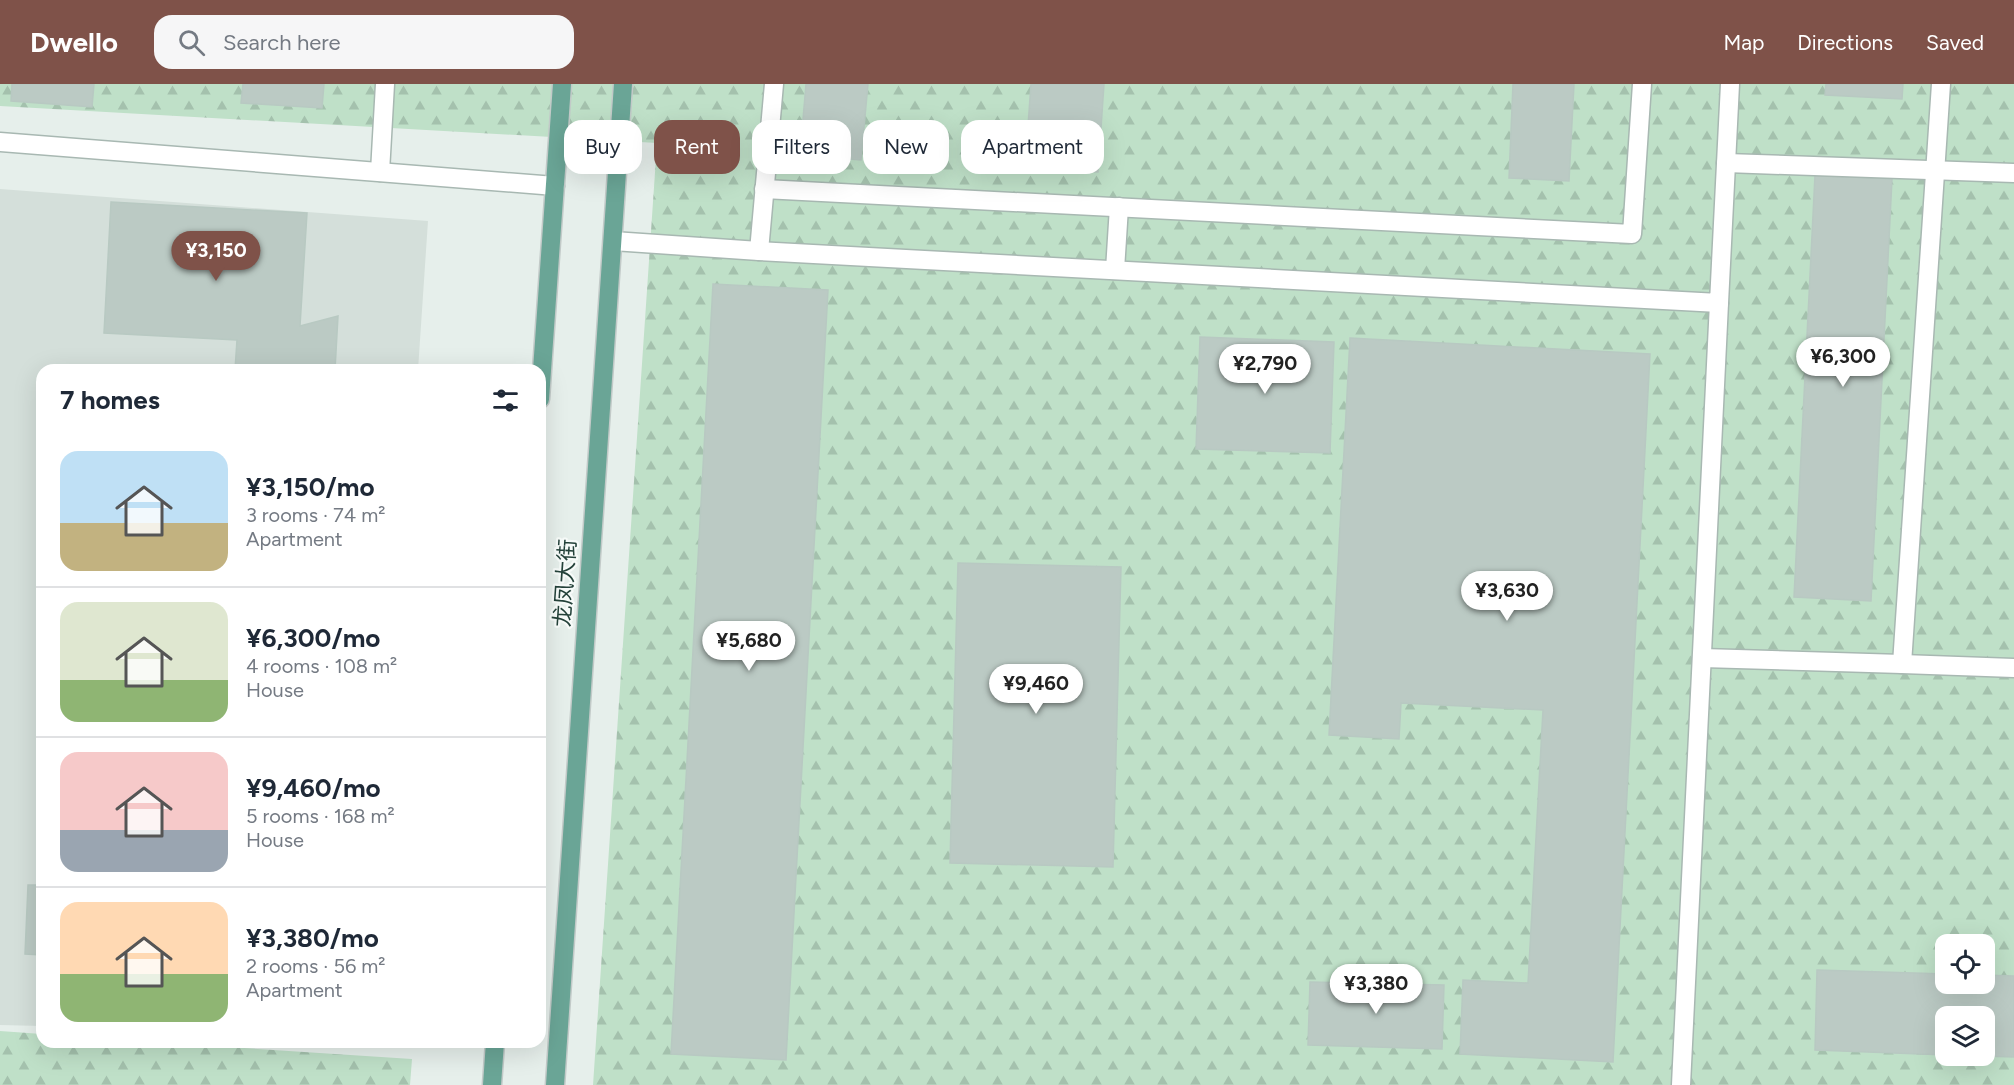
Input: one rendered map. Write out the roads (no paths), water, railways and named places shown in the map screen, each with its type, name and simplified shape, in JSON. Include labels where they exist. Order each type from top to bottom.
[{"type":"main road","points":[[542,364],[562,84]]},
{"type":"main road","name":"龙凤大街","points":[[555,1085],[623,84]]},
{"type":"main road","points":[[492,1085],[495,1048]]},
{"type":"street","points":[[380,172],[385,84]]},
{"type":"street","points":[[759,251],[774,84]]},
{"type":"street","points":[[764,189],[1632,234],[1642,84]]},
{"type":"street","points":[[1681,1085],[1730,84]]},
{"type":"street","points":[[1902,664],[1941,84]]},
{"type":"street","points":[[0,142],[555,186]]},
{"type":"street","points":[[1726,163],[2014,173]]},
{"type":"street","points":[[1115,270],[1119,207]]},
{"type":"street","points":[[613,241],[759,251],[1719,303]]},
{"type":"street","points":[[1702,658],[2014,668]]}]
